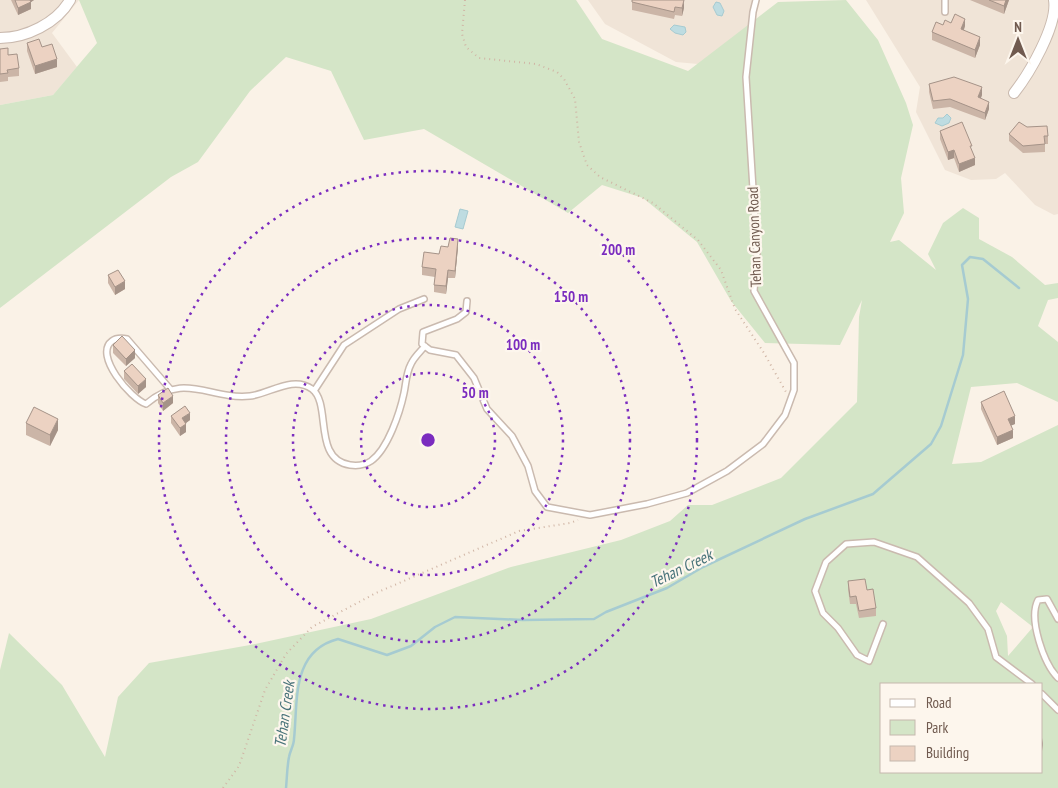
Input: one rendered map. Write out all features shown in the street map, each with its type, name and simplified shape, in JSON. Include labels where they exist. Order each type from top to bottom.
[{"type":"street","points":[[0,38],[15,38],[40,27],[65,9],[70,0]]},
{"type":"street","points":[[1014,92],[1031,72],[1049,45],[1057,5],[1054,0]]},
{"type":"lane","name":"Tehan Canyon Road","points":[[425,346],[430,350],[456,355],[474,378],[487,408],[512,436],[528,466],[535,492],[548,507],[590,515],[687,493],[727,471],[762,444],[785,415],[794,390],[794,363],[754,291],[757,253],[746,76],[756,0]]},
{"type":"lane","points":[[944,0],[945,12]]},
{"type":"lane","points":[[314,391],[344,345],[398,309],[424,299]]},
{"type":"lane","points":[[171,390],[127,339],[118,339],[108,346],[105,352],[107,360],[117,376],[138,400],[146,404],[159,393],[192,387],[240,396],[262,394],[287,385],[303,385],[318,395],[324,433],[330,450],[340,462],[365,464],[377,456],[392,429],[399,412],[410,364],[425,346],[422,344],[423,332],[457,320],[466,312],[467,300]]},
{"type":"lane","points":[[883,624],[869,661],[857,655],[838,628],[823,613],[815,591],[826,562],[846,544],[874,542],[918,557],[969,603],[988,629],[996,657],[1031,683]]},
{"type":"lane","points":[[1058,619],[1047,599],[1038,600],[1035,612],[1037,632],[1043,652],[1058,678]]},
{"type":"lane","points":[[1043,695],[1058,710]]},
{"type":"path","points":[[465,0],[462,34],[466,47],[479,58],[536,64],[557,72],[564,79],[575,99],[579,142],[586,165],[600,177],[653,203],[698,240],[721,270],[735,309],[764,353],[790,400]]},
{"type":"path","points":[[223,788],[239,766],[265,690],[286,654],[312,627],[376,593],[519,531],[570,523],[590,515]]},
{"type":"shaded area","points":[[0,0],[79,0],[52,33],[77,67],[53,95],[0,105]]},
{"type":"shaded area","points":[[588,0],[753,0],[742,68],[676,62],[605,24]]},
{"type":"shaded area","points":[[866,0],[1058,0],[1058,214],[1054,215],[1035,205],[1005,173],[996,179],[971,180],[945,170],[916,112],[920,87]]},
{"type":"green space","points":[[79,0],[576,0],[602,39],[688,71],[778,2],[846,0],[878,40],[906,103],[913,125],[901,178],[904,213],[890,242],[899,240],[936,270],[928,254],[943,223],[963,208],[979,218],[979,239],[1012,257],[1045,285],[1058,283],[1058,298],[1048,300],[1038,326],[1058,342],[1058,402],[1017,383],[971,387],[952,464],[981,462],[1058,425],[1058,788],[0,788],[0,670],[9,633],[62,685],[105,757],[118,697],[149,663],[250,645],[371,619],[511,567],[621,540],[670,521],[688,505],[712,505],[781,478],[857,402],[859,317],[862,300],[840,345],[765,343],[731,301],[697,242],[643,198],[602,185],[568,213],[424,129],[364,140],[331,71],[286,57],[250,91],[198,162],[171,177],[0,308],[0,105],[53,95],[97,43]],"holes":[[[1001,602],[1033,627],[1008,656],[1007,636],[996,611]]]},
{"type":"water","points":[[716,2],[720,3],[724,11],[722,16],[717,15],[713,7]]},
{"type":"water","points":[[674,25],[685,27],[686,32],[683,35],[675,33],[670,29]]},
{"type":"water","points":[[947,114],[951,118],[949,123],[942,126],[935,123],[938,118],[943,118]]},
{"type":"water","points":[[460,209],[468,211],[463,229],[455,227]]},
{"type":"building","points":[[15,0],[30,0],[31,2],[18,8]]},
{"type":"building","points":[[632,0],[684,0],[682,8],[675,7],[674,12],[632,2]]},
{"type":"building","points":[[989,0],[1006,0],[1004,6]]},
{"type":"building","points":[[955,14],[965,19],[961,29],[980,37],[975,50],[932,32],[936,22],[943,25],[945,20],[951,23]]},
{"type":"building","points":[[39,39],[42,47],[52,44],[57,59],[35,66],[27,43]]},
{"type":"building","points":[[8,48],[8,55],[17,54],[19,68],[7,70],[8,73],[0,74],[0,49]]},
{"type":"building","points":[[954,77],[982,87],[978,97],[989,102],[985,113],[950,99],[933,101],[929,84]]},
{"type":"building","points":[[962,122],[975,158],[959,164],[954,150],[948,152],[940,131]]},
{"type":"building","points":[[1019,122],[1027,127],[1047,126],[1048,136],[1044,136],[1045,144],[1023,146],[1009,134]]},
{"type":"building","points":[[450,238],[458,239],[455,271],[448,270],[446,286],[434,285],[436,269],[422,267],[424,252],[439,254],[441,246],[448,247]]},
{"type":"building","points":[[118,270],[125,281],[115,287],[108,275]]},
{"type":"building","points":[[122,336],[135,350],[126,359],[113,345]]},
{"type":"building","points":[[132,364],[146,379],[138,386],[124,371]]},
{"type":"building","points":[[168,388],[173,396],[163,403],[158,395]]},
{"type":"building","points":[[1004,391],[1015,416],[1008,419],[1013,430],[997,437],[981,402]]},
{"type":"building","points":[[185,406],[190,413],[182,418],[186,424],[180,428],[171,416]]},
{"type":"building","points":[[34,407],[58,419],[50,435],[26,423]]},
{"type":"building","points":[[865,579],[867,590],[873,589],[876,608],[859,611],[856,596],[850,597],[848,581]]},
{"type":"waterway","name":"Tehan Creek","points":[[286,788],[288,761],[294,741],[297,694],[300,679],[304,666],[312,654],[323,645],[338,639],[387,655],[411,646],[435,627],[455,617],[523,620],[594,619],[606,612],[667,588],[703,567],[805,519],[873,494],[931,444],[941,426],[963,355],[968,299],[962,265],[970,257],[983,259],[1019,288]]}]
